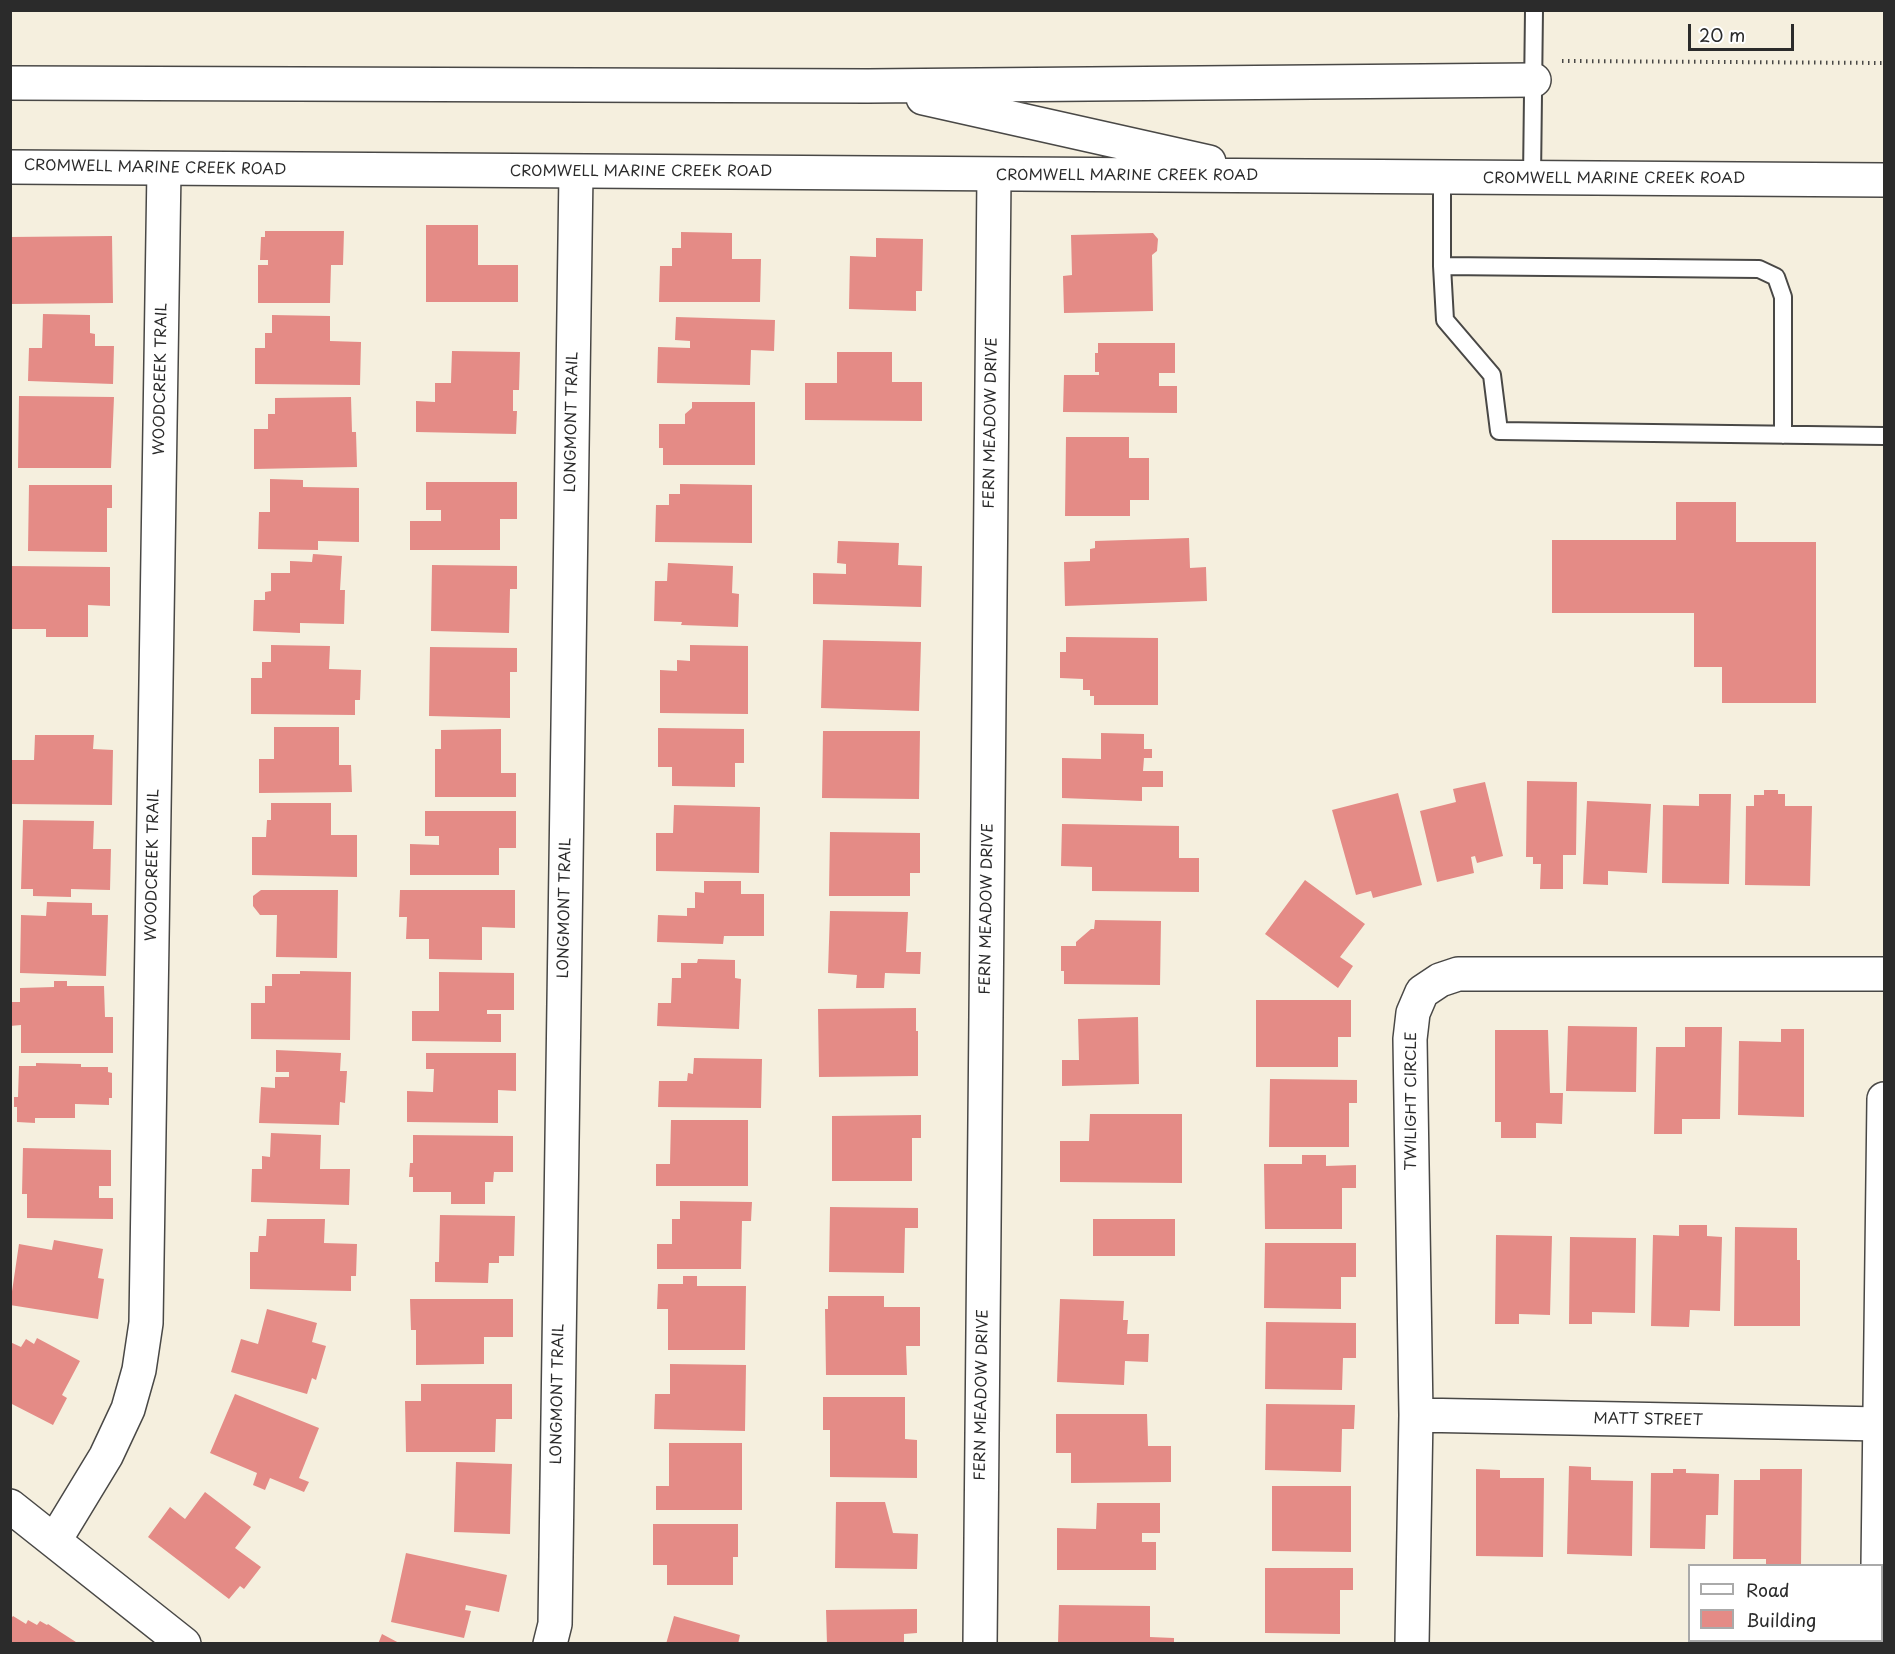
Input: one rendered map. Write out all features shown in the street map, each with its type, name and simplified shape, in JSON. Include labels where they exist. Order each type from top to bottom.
[{"type":"street","name":"CROMWELL MARINE CREEK ROAD","points":[[10,83],[868,86],[1534,80]]},
{"type":"street","name":"CROMWELL MARINE CREEK ROAD","points":[[868,86],[1271,177]]},
{"type":"street","name":"CROMWELL MARINE CREEK ROAD","points":[[10,166],[164,169],[1884,180]]},
{"type":"street","name":"WOODCREEK TRAIL","points":[[55,1540],[106,1456],[128,1409],[139,1370],[146,1323],[164,169]]},
{"type":"street","name":"LONGMONT TRAIL","points":[[550,1644],[555,1624],[576,172]]},
{"type":"street","name":"FERN MEADOW DRIVE","points":[[980,1644],[994,175]]},
{"type":"street","name":"TWILIGHT CIRCLE","points":[[1412,1644],[1416,1415],[1410,1039],[1413,1013],[1422,992],[1440,980],[1458,974],[1884,974]]},
{"type":"street","points":[[1878,1564],[1884,1099]]},
{"type":"street","name":"MATT STREET","points":[[1416,1415],[1881,1424]]},
{"type":"street","points":[[10,1506],[184,1644]]},
{"type":"lane","points":[[1532,178],[1534,10]]},
{"type":"lane","points":[[1442,178],[1442,266],[1445,320],[1492,375],[1499,431],[1884,436]]},
{"type":"lane","points":[[1442,266],[1759,269],[1776,277],[1783,297],[1783,435]]},
{"type":"building","points":[[426,225],[478,225],[478,265],[518,265],[518,302],[426,302]]},
{"type":"building","points":[[265,231],[344,231],[343,265],[331,265],[330,303],[258,303],[258,265],[268,265],[268,260],[260,260],[261,237],[265,237]]},
{"type":"building","points":[[681,232],[732,233],[732,259],[761,259],[760,302],[659,302],[660,266],[672,266],[672,248],[681,248]]},
{"type":"building","points":[[1153,233],[1158,239],[1157,251],[1152,255],[1153,311],[1064,313],[1063,276],[1072,275],[1071,235]]},
{"type":"building","points":[[112,236],[113,303],[10,304],[10,237]]},
{"type":"building","points":[[876,238],[923,239],[922,291],[916,291],[916,311],[849,309],[850,256],[876,257]]},
{"type":"building","points":[[43,314],[90,315],[90,333],[95,334],[95,346],[114,346],[113,384],[28,381],[29,348],[42,348]]},
{"type":"building","points":[[272,315],[330,316],[330,341],[361,342],[360,385],[255,384],[255,348],[265,348],[265,333],[272,333]]},
{"type":"building","points":[[676,317],[775,320],[774,351],[751,350],[750,385],[657,383],[658,347],[690,348],[690,341],[675,340]]},
{"type":"building","points":[[1098,343],[1175,343],[1175,373],[1159,373],[1159,386],[1177,386],[1177,413],[1063,412],[1064,375],[1099,375],[1099,372],[1095,372],[1095,353],[1098,353]]},
{"type":"building","points":[[452,351],[520,352],[519,390],[513,390],[513,411],[517,411],[516,434],[416,432],[416,401],[435,402],[435,383],[451,383]]},
{"type":"building","points":[[837,352],[892,352],[892,382],[922,382],[922,421],[805,420],[805,383],[837,383]]},
{"type":"building","points":[[19,396],[114,397],[111,468],[18,468]]},
{"type":"building","points":[[351,397],[352,432],[356,432],[357,467],[254,469],[254,429],[268,429],[268,414],[275,414],[275,398]]},
{"type":"building","points":[[692,402],[755,402],[755,465],[663,465],[663,448],[659,448],[659,424],[685,424],[685,414],[692,408]]},
{"type":"building","points":[[1066,437],[1129,437],[1129,458],[1149,458],[1149,500],[1130,500],[1130,516],[1065,516]]},
{"type":"building","points":[[270,479],[303,480],[303,487],[359,488],[359,542],[318,541],[318,550],[258,549],[259,512],[270,512]]},
{"type":"building","points":[[426,482],[517,482],[517,519],[500,519],[500,550],[410,550],[410,521],[441,521],[441,510],[426,510]]},
{"type":"building","points":[[680,484],[752,485],[752,543],[655,542],[656,505],[669,505],[669,494],[680,494]]},
{"type":"building","points":[[29,485],[112,485],[112,508],[107,508],[107,552],[28,551]]},
{"type":"building","points":[[1676,502],[1736,502],[1736,542],[1816,542],[1816,703],[1722,703],[1722,667],[1694,667],[1694,613],[1552,613],[1552,540],[1676,540]]},
{"type":"building","points":[[1189,538],[1190,568],[1206,567],[1207,601],[1065,606],[1064,562],[1090,561],[1090,549],[1095,548],[1095,541]]},
{"type":"building","points":[[838,541],[899,543],[898,565],[922,566],[921,607],[813,604],[813,573],[846,574],[846,564],[837,563]]},
{"type":"building","points":[[313,554],[342,556],[340,590],[345,590],[344,624],[300,623],[300,633],[253,631],[254,600],[265,600],[265,592],[271,591],[271,573],[290,573],[290,561],[312,562]]},
{"type":"building","points":[[668,563],[733,566],[732,593],[739,594],[738,627],[681,625],[682,622],[654,621],[655,581],[667,581]]},
{"type":"building","points":[[432,565],[517,566],[517,589],[510,589],[509,633],[431,631]]},
{"type":"building","points":[[10,566],[110,567],[110,606],[88,605],[88,637],[46,637],[46,629],[10,629]]},
{"type":"building","points":[[1066,637],[1158,638],[1158,705],[1094,705],[1094,696],[1090,696],[1090,690],[1083,690],[1083,679],[1060,678],[1060,652],[1066,652]]},
{"type":"building","points":[[823,640],[921,642],[919,711],[821,708]]},
{"type":"building","points":[[271,645],[330,646],[329,669],[361,670],[360,700],[355,700],[355,715],[251,714],[251,678],[262,678],[262,662],[271,662]]},
{"type":"building","points":[[690,645],[748,646],[748,714],[660,713],[660,670],[677,671],[677,660],[690,661]]},
{"type":"building","points":[[430,647],[517,648],[517,672],[510,672],[510,718],[429,716]]},
{"type":"building","points":[[274,727],[339,727],[339,765],[351,765],[352,792],[259,793],[259,759],[274,759]]},
{"type":"building","points":[[658,728],[744,729],[744,763],[735,763],[735,787],[672,786],[672,767],[658,767]]},
{"type":"building","points":[[501,729],[501,773],[516,773],[516,797],[435,797],[435,749],[441,749],[441,730]]},
{"type":"building","points":[[823,731],[920,731],[919,799],[822,798]]},
{"type":"building","points":[[1101,733],[1144,734],[1144,749],[1152,749],[1152,758],[1144,758],[1143,771],[1163,771],[1163,787],[1142,787],[1142,801],[1062,798],[1062,758],[1101,759]]},
{"type":"building","points":[[35,735],[94,735],[93,749],[113,750],[112,805],[10,804],[10,760],[34,760]]},
{"type":"building","points":[[1527,781],[1577,782],[1576,855],[1563,855],[1563,889],[1540,889],[1541,864],[1533,864],[1533,857],[1526,857]]},
{"type":"building","points":[[1485,782],[1503,856],[1477,863],[1475,856],[1471,857],[1474,873],[1437,882],[1420,811],[1456,802],[1453,789]]},
{"type":"building","points":[[1764,790],[1778,790],[1778,794],[1785,794],[1785,806],[1812,806],[1810,886],[1745,885],[1746,806],[1754,806],[1754,795],[1764,795]]},
{"type":"building","points":[[1398,793],[1422,885],[1373,898],[1371,891],[1356,895],[1332,810]]},
{"type":"building","points":[[1699,794],[1731,794],[1729,884],[1662,883],[1663,805],[1699,806]]},
{"type":"building","points":[[1587,801],[1651,804],[1647,873],[1608,871],[1608,885],[1583,884]]},
{"type":"building","points":[[271,803],[331,803],[331,835],[357,835],[357,877],[252,875],[252,837],[266,837],[267,820],[271,820]]},
{"type":"building","points":[[674,805],[760,807],[759,873],[656,871],[656,833],[673,833]]},
{"type":"building","points":[[425,811],[516,811],[516,848],[499,848],[499,875],[410,875],[410,844],[439,845],[439,836],[425,836]]},
{"type":"building","points":[[23,820],[94,821],[93,849],[111,849],[110,890],[71,889],[71,897],[33,896],[33,889],[21,889]]},
{"type":"building","points":[[1062,824],[1179,826],[1179,858],[1199,858],[1199,892],[1092,891],[1092,867],[1061,866]]},
{"type":"building","points":[[830,832],[920,833],[920,873],[910,873],[910,896],[829,896]]},
{"type":"building","points":[[1305,880],[1365,924],[1340,957],[1353,966],[1338,988],[1265,934]]},
{"type":"building","points":[[704,881],[741,881],[741,894],[764,894],[764,936],[724,936],[723,944],[657,942],[658,915],[687,916],[687,908],[695,908],[695,892],[704,893]]},
{"type":"building","points":[[261,890],[338,890],[337,958],[276,957],[277,915],[260,915],[253,906],[253,896]]},
{"type":"building","points":[[400,890],[515,890],[515,928],[482,927],[482,960],[429,959],[429,939],[406,939],[407,917],[399,917]]},
{"type":"building","points":[[47,902],[92,903],[92,915],[108,915],[106,976],[20,973],[21,915],[46,916]]},
{"type":"building","points":[[830,911],[908,912],[906,952],[921,952],[920,974],[885,973],[884,988],[856,988],[857,975],[828,973]]},
{"type":"building","points":[[1095,920],[1161,921],[1160,985],[1064,984],[1064,971],[1061,971],[1061,946],[1076,946],[1076,942],[1094,929]]},
{"type":"building","points":[[698,959],[735,960],[735,978],[741,979],[739,1029],[657,1026],[658,1003],[671,1003],[672,978],[681,978],[681,963],[697,963]]},
{"type":"building","points":[[300,971],[351,972],[350,1040],[251,1039],[251,1003],[265,1003],[265,986],[272,986],[272,974],[300,974]]},
{"type":"building","points":[[439,972],[514,973],[514,1010],[487,1010],[487,1014],[501,1014],[501,1042],[412,1041],[412,1011],[439,1011]]},
{"type":"building","points":[[54,981],[67,981],[67,986],[104,986],[105,1017],[113,1017],[113,1053],[21,1053],[21,1025],[10,1026],[10,1002],[20,1002],[20,988],[54,987]]},
{"type":"building","points":[[1256,1000],[1351,1000],[1351,1037],[1338,1037],[1338,1067],[1256,1067]]},
{"type":"building","points":[[916,1008],[918,1076],[819,1077],[818,1009]]},
{"type":"building","points":[[1138,1017],[1139,1084],[1062,1086],[1062,1060],[1079,1060],[1078,1019]]},
{"type":"building","points":[[1568,1026],[1637,1027],[1636,1092],[1566,1091]]},
{"type":"building","points":[[1685,1027],[1722,1027],[1720,1119],[1682,1119],[1682,1134],[1654,1134],[1656,1047],[1685,1047]]},
{"type":"building","points":[[1781,1029],[1804,1029],[1804,1117],[1738,1115],[1739,1041],[1781,1042]]},
{"type":"building","points":[[1495,1030],[1548,1030],[1550,1093],[1563,1093],[1562,1124],[1536,1123],[1536,1138],[1501,1138],[1501,1122],[1495,1122]]},
{"type":"building","points":[[276,1050],[341,1053],[340,1071],[347,1071],[345,1103],[340,1102],[339,1125],[259,1123],[261,1087],[275,1088],[275,1077],[289,1077],[289,1072],[276,1072]]},
{"type":"building","points":[[426,1053],[516,1053],[516,1091],[498,1090],[498,1123],[407,1122],[407,1091],[433,1092],[434,1069],[426,1069]]},
{"type":"building","points":[[694,1058],[762,1059],[761,1108],[658,1107],[659,1081],[687,1081],[688,1073],[693,1074]]},
{"type":"building","points":[[36,1063],[108,1067],[108,1072],[112,1073],[112,1098],[109,1098],[109,1105],[75,1104],[75,1118],[35,1118],[35,1123],[17,1122],[14,1097],[18,1097],[19,1066],[36,1066]]},
{"type":"building","points":[[1270,1079],[1357,1080],[1357,1103],[1349,1103],[1349,1147],[1269,1147]]},
{"type":"building","points":[[1090,1114],[1182,1114],[1182,1183],[1060,1182],[1060,1141],[1089,1141]]},
{"type":"building","points":[[921,1115],[921,1138],[912,1138],[912,1181],[832,1181],[832,1116]]},
{"type":"building","points":[[671,1120],[748,1120],[748,1186],[656,1186],[656,1164],[670,1164]]},
{"type":"building","points":[[271,1133],[321,1135],[320,1169],[350,1169],[349,1205],[251,1202],[252,1169],[262,1169],[262,1156],[270,1157]]},
{"type":"building","points":[[413,1135],[513,1136],[513,1172],[494,1172],[493,1182],[485,1182],[485,1204],[451,1204],[451,1192],[413,1192],[413,1177],[409,1177],[410,1163],[413,1163]]},
{"type":"building","points":[[23,1148],[111,1150],[111,1186],[99,1186],[99,1198],[113,1198],[113,1219],[27,1218],[27,1194],[22,1194]]},
{"type":"building","points":[[1302,1155],[1326,1155],[1326,1166],[1356,1165],[1356,1188],[1342,1188],[1342,1229],[1265,1229],[1264,1164],[1302,1164]]},
{"type":"building","points":[[680,1201],[752,1202],[751,1221],[742,1221],[741,1269],[657,1269],[657,1244],[672,1244],[672,1219],[680,1219]]},
{"type":"building","points":[[830,1207],[918,1208],[918,1228],[905,1228],[904,1273],[829,1272]]},
{"type":"building","points":[[440,1215],[515,1216],[514,1256],[499,1256],[499,1263],[489,1263],[488,1283],[435,1282],[435,1262],[439,1262]]},
{"type":"building","points":[[267,1219],[325,1219],[324,1243],[357,1244],[356,1276],[351,1276],[351,1291],[250,1289],[250,1252],[258,1252],[259,1236],[266,1236]]},
{"type":"building","points":[[1093,1219],[1175,1219],[1175,1256],[1093,1256]]},
{"type":"building","points":[[1679,1225],[1707,1225],[1707,1236],[1722,1237],[1720,1311],[1690,1310],[1689,1327],[1651,1326],[1653,1235],[1679,1236]]},
{"type":"building","points":[[1735,1227],[1797,1228],[1797,1260],[1800,1260],[1800,1326],[1734,1326]]},
{"type":"building","points":[[1496,1235],[1552,1236],[1550,1315],[1519,1314],[1519,1324],[1495,1324]]},
{"type":"building","points":[[1570,1237],[1636,1238],[1635,1313],[1592,1312],[1592,1324],[1569,1324]]},
{"type":"building","points":[[54,1240],[103,1249],[98,1278],[104,1279],[98,1319],[10,1305],[19,1244],[52,1250]]},
{"type":"building","points":[[1265,1243],[1356,1243],[1356,1277],[1341,1277],[1341,1309],[1264,1308]]},
{"type":"building","points":[[683,1276],[697,1276],[697,1286],[746,1286],[745,1350],[668,1350],[668,1309],[657,1309],[658,1284],[683,1284]]},
{"type":"building","points":[[828,1296],[884,1296],[884,1307],[920,1307],[920,1346],[906,1346],[907,1375],[826,1375],[825,1309],[828,1309]]},
{"type":"building","points":[[410,1299],[513,1299],[513,1337],[484,1337],[484,1364],[416,1365],[416,1330],[411,1330]]},
{"type":"building","points":[[1060,1299],[1124,1301],[1123,1320],[1128,1320],[1127,1334],[1149,1334],[1148,1362],[1125,1361],[1124,1385],[1057,1382]]},
{"type":"building","points":[[267,1309],[317,1323],[312,1342],[326,1346],[316,1380],[312,1378],[307,1394],[231,1372],[241,1339],[258,1344]]},
{"type":"building","points":[[1266,1322],[1356,1323],[1356,1358],[1343,1358],[1342,1390],[1265,1389]]},
{"type":"building","points":[[37,1338],[80,1361],[62,1395],[67,1398],[53,1425],[10,1403],[10,1342],[21,1347],[26,1339],[34,1344]]},
{"type":"building","points":[[670,1364],[746,1365],[745,1431],[654,1429],[655,1394],[670,1394]]},
{"type":"building","points":[[421,1384],[512,1384],[512,1419],[496,1419],[495,1452],[406,1452],[405,1401],[421,1401]]},
{"type":"building","points":[[235,1394],[319,1428],[299,1478],[309,1482],[304,1492],[270,1478],[265,1490],[253,1485],[257,1473],[210,1453]]},
{"type":"building","points":[[823,1397],[905,1397],[905,1439],[917,1440],[917,1478],[830,1477],[830,1430],[823,1430]]},
{"type":"building","points":[[1266,1404],[1355,1405],[1354,1429],[1342,1429],[1341,1472],[1265,1470]]},
{"type":"building","points":[[1056,1414],[1147,1414],[1148,1446],[1171,1446],[1171,1482],[1071,1483],[1071,1453],[1056,1453]]},
{"type":"building","points":[[669,1443],[742,1443],[742,1510],[656,1510],[656,1486],[669,1486]]},
{"type":"building","points":[[456,1462],[512,1464],[510,1534],[454,1532]]},
{"type":"building","points":[[1569,1466],[1591,1467],[1591,1480],[1633,1481],[1632,1556],[1567,1554]]},
{"type":"building","points":[[1476,1469],[1500,1470],[1500,1478],[1544,1478],[1543,1557],[1476,1556]]},
{"type":"building","points":[[1673,1469],[1686,1469],[1686,1473],[1719,1474],[1718,1515],[1706,1515],[1705,1549],[1650,1548],[1651,1473],[1673,1473]]},
{"type":"building","points":[[1760,1469],[1802,1469],[1801,1564],[1766,1564],[1766,1559],[1733,1559],[1734,1480],[1760,1480]]},
{"type":"building","points":[[1272,1486],[1351,1486],[1351,1552],[1272,1551]]},
{"type":"building","points":[[205,1492],[251,1527],[235,1548],[261,1567],[244,1589],[240,1586],[229,1599],[148,1537],[170,1507],[185,1519]]},
{"type":"building","points":[[836,1502],[885,1502],[893,1533],[918,1534],[917,1569],[835,1568]]},
{"type":"building","points":[[1097,1503],[1160,1503],[1160,1533],[1142,1533],[1142,1542],[1156,1542],[1156,1570],[1057,1570],[1057,1528],[1096,1529]]},
{"type":"building","points":[[653,1524],[738,1524],[738,1557],[733,1557],[733,1585],[667,1585],[667,1565],[653,1565]]},
{"type":"building","points":[[406,1553],[507,1575],[499,1612],[466,1605],[465,1610],[471,1611],[464,1638],[391,1622]]},
{"type":"building","points":[[1265,1568],[1353,1568],[1353,1590],[1340,1590],[1340,1634],[1265,1633]]},
{"type":"building","points":[[1059,1605],[1150,1606],[1150,1637],[1174,1638],[1174,1644],[1058,1644]]},
{"type":"building","points":[[917,1609],[917,1633],[904,1634],[904,1644],[827,1644],[826,1610]]},
{"type":"building","points":[[13,1616],[26,1624],[28,1620],[37,1625],[40,1621],[48,1624],[79,1644],[10,1644],[10,1620]]},
{"type":"building","points":[[674,1616],[740,1635],[738,1644],[666,1644]]},
{"type":"building","points":[[382,1634],[401,1644],[378,1644]]}]
